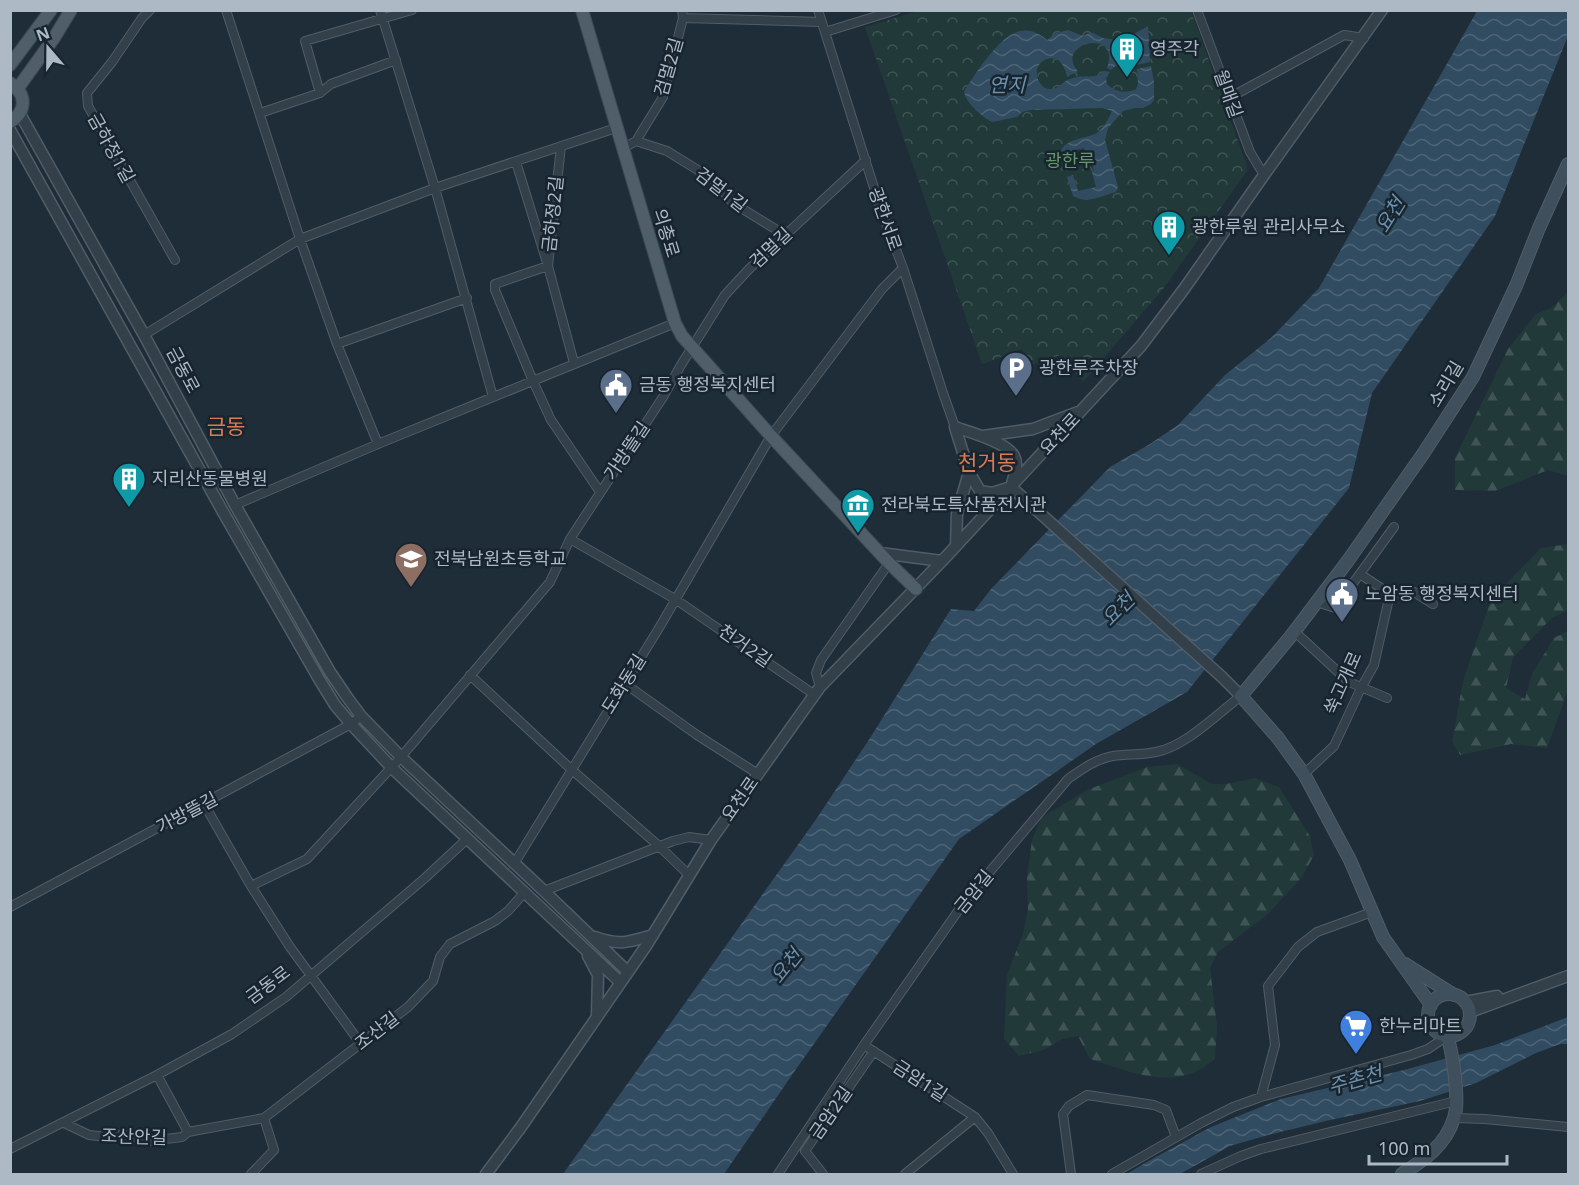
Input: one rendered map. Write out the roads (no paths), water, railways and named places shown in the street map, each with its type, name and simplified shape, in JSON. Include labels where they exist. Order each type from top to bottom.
[{"type":"main road","points":[[10,65],[51,10]]},
{"type":"main road","points":[[14,85],[54,38],[71,10]]},
{"type":"main road","name":"의총로","points":[[582,10],[675,323],[682,336],[771,436],[916,589]]},
{"type":"main road","name":"금동로","points":[[14,85],[22,94],[23,102],[15,118]]},
{"type":"main road","name":"소리길","points":[[1241,696],[1294,632],[1347,562],[1423,454],[1473,377],[1516,286],[1569,164]]},
{"type":"main road","points":[[1241,696],[1278,738],[1304,774],[1350,860],[1383,937],[1431,1005]]},
{"type":"main road","points":[[1399,960],[1454,995],[1467,1006],[1469,1021],[1466,1028],[1447,1036],[1434,1030],[1430,1024],[1429,1011],[1431,1005],[1441,996],[1454,995]]},
{"type":"main road","points":[[1402,1174],[1441,1145],[1455,1118],[1456,1099],[1452,1049],[1447,1036]]},
{"type":"street","name":"금하정1길","points":[[150,10],[87,93],[88,106],[175,260]]},
{"type":"street","points":[[226,10],[300,239],[337,344],[378,444]]},
{"type":"street","points":[[320,93],[305,41],[381,14],[412,10]]},
{"type":"street","name":"광한서로","points":[[818,10],[881,210],[903,268],[955,427]]},
{"type":"street","points":[[825,32],[896,10]]},
{"type":"street","name":"월매길","points":[[1197,10],[1250,152],[1264,175]]},
{"type":"street","name":"요천로","points":[[486,1174],[628,972],[711,840],[817,691],[916,589],[1142,346],[1382,10]]},
{"type":"street","points":[[381,14],[435,188],[494,398]]},
{"type":"street","name":"검멀2길","points":[[636,141],[663,98],[682,14],[822,22]]},
{"type":"street","points":[[1229,98],[1344,35],[1364,38]]},
{"type":"street","points":[[260,113],[320,93],[331,84],[396,60]]},
{"type":"street","name":"금동로","points":[[15,118],[144,335],[235,505],[346,697],[401,758],[628,972]]},
{"type":"street","name":"금하정2길","points":[[435,188],[616,128]]},
{"type":"street","name":"금동로","points":[[10,130],[217,501],[335,705],[392,768],[620,982]]},
{"type":"street","points":[[622,149],[636,141]]},
{"type":"street","name":"검멀1길","points":[[636,141],[667,151],[714,180],[733,202],[785,235]]},
{"type":"street","name":"금하정2길","points":[[532,381],[495,290],[495,284],[548,266],[561,146]]},
{"type":"street","name":"검멀길","points":[[692,349],[725,295],[746,272],[866,160]]},
{"type":"street","points":[[516,162],[548,266],[574,363]]},
{"type":"street","points":[[144,335],[300,239],[435,188]]},
{"type":"street","points":[[771,436],[882,289],[903,268]]},
{"type":"street","points":[[337,344],[467,298]]},
{"type":"street","points":[[235,505],[675,323]]},
{"type":"street","name":"가방뜰길","points":[[401,758],[550,582],[570,539],[692,349]]},
{"type":"street","name":"가방뜰길","points":[[532,381],[551,420],[600,492]]},
{"type":"street","points":[[983,436],[1033,429],[1081,411]]},
{"type":"street","points":[[955,427],[983,436],[1008,449],[1015,457],[1016,471],[1011,487]]},
{"type":"street","points":[[955,427],[969,472],[980,491],[986,493],[1011,487]]},
{"type":"street","name":"도화동길","points":[[514,864],[659,628],[771,436]]},
{"type":"street","points":[[956,546],[957,514],[969,472]]},
{"type":"street","points":[[1011,487],[1241,696]]},
{"type":"street","points":[[1317,602],[1335,608],[1394,527]]},
{"type":"street","points":[[570,539],[675,598]]},
{"type":"street","points":[[880,553],[942,561]]},
{"type":"street","points":[[817,691],[816,674],[821,660],[889,563]]},
{"type":"street","points":[[1360,574],[1390,594],[1414,592],[1433,604]]},
{"type":"street","name":"쑥고개로","points":[[1304,774],[1334,746],[1374,665],[1390,594]]},
{"type":"street","name":"천거2길","points":[[675,598],[817,691]]},
{"type":"street","points":[[1294,632],[1349,682],[1387,698]]},
{"type":"street","points":[[470,675],[689,875]]},
{"type":"street","points":[[624,682],[697,735],[758,774]]},
{"type":"street","name":"금암길","points":[[778,1174],[864,1045],[965,901],[1068,779],[1085,767],[1112,756],[1156,752],[1173,746],[1241,696]]},
{"type":"street","name":"가방뜰길","points":[[10,907],[204,804],[351,724],[361,716]]},
{"type":"street","points":[[251,886],[306,859],[401,758]]},
{"type":"street","points":[[204,804],[290,948],[361,1044]]},
{"type":"street","name":"요천로","points":[[544,891],[659,846],[689,837],[711,840]]},
{"type":"street","name":"금동로","points":[[64,1122],[232,1034],[286,997],[425,878],[467,838]]},
{"type":"street","name":"조산길","points":[[264,1118],[408,1007],[433,981],[440,957],[450,944],[495,921],[508,911],[525,892]]},
{"type":"street","points":[[1261,1097],[1275,1045],[1268,986],[1298,947],[1317,932],[1372,912]]},
{"type":"street","points":[[591,935],[610,942],[628,942],[653,934]]},
{"type":"street","points":[[581,945],[598,975],[596,1017]]},
{"type":"street","points":[[1467,1006],[1524,992],[1569,976]]},
{"type":"street","points":[[1112,1174],[1233,1107],[1411,1055],[1428,1049],[1447,1036]]},
{"type":"street","name":"금암1길","points":[[864,1045],[975,1117],[988,1132],[1013,1174]]},
{"type":"street","name":"금암2길","points":[[823,1174],[805,1151],[874,1051]]},
{"type":"street","points":[[157,1075],[188,1132]]},
{"type":"street","points":[[1071,1174],[1063,1114],[1087,1095],[1154,1105],[1166,1110],[1176,1137]]},
{"type":"street","points":[[1208,1173],[1241,1156],[1285,1142],[1456,1099]]},
{"type":"street","points":[[905,1174],[975,1117]]},
{"type":"street","points":[[250,1174],[274,1150],[264,1118]]},
{"type":"street","name":"조산안길","points":[[64,1122],[89,1135],[126,1134],[149,1141],[182,1137],[188,1132],[264,1118]]},
{"type":"street","points":[[1455,1118],[1569,1127]]},
{"type":"street","points":[[10,1149],[64,1122]]},
{"type":"water","name":"요천","points":[[1477,11],[1568,11],[1568,36],[1495,216],[1372,393],[1349,488],[1187,692],[1096,744],[959,839],[724,1174],[563,1174],[817,818],[951,609],[974,611],[991,589],[1110,467],[1178,425],[1225,375],[1271,338],[1319,288]]},
{"type":"water","name":"연지","points":[[1148,26],[1150,62],[1119,65],[1111,70],[1107,68],[1109,56],[1107,48],[1093,43],[1077,49],[1073,55],[1073,63],[1078,72],[1067,76],[1062,64],[1052,58],[1042,61],[1037,70],[1037,77],[1041,84],[1049,89],[1075,77],[1096,76],[1105,71],[1110,72],[1106,78],[1107,84],[1113,89],[1124,92],[1136,89],[1137,69],[1151,66],[1154,100],[1143,108],[1123,111],[1108,128],[1105,140],[1118,187],[1116,192],[1089,199],[1073,196],[1067,177],[1073,175],[1078,191],[1096,187],[1092,172],[1094,170],[1084,148],[1067,152],[1071,169],[1066,171],[1061,150],[1072,141],[1098,132],[1112,111],[1102,108],[1031,110],[1022,112],[1017,117],[992,122],[975,109],[964,92],[987,58],[1002,42],[1017,32],[1033,32],[1047,40],[1056,33],[1068,30],[1083,36],[1093,33],[1103,38],[1122,41]]},
{"type":"water","points":[[1568,1017],[1568,1044],[1560,1044],[1536,1053],[1476,1083],[1420,1101],[1330,1120],[1230,1146],[1180,1174],[1127,1174],[1211,1127],[1281,1099],[1404,1070],[1495,1045]]},
{"type":"place","name":"영주각","points":[[1127,78]]},
{"type":"place","name":"광한루원 관리사무소","points":[[1169,256]]},
{"type":"place","name":"광한루주차장","points":[[1016,397]]},
{"type":"place","name":"금동 행정복지센터","points":[[616,414]]},
{"type":"place","name":"지리산동물병원","points":[[129,508]]},
{"type":"place","name":"전라북도특산품전시관","points":[[858,534]]},
{"type":"place","name":"전북남원초등학교","points":[[411,588]]},
{"type":"place","name":"노암동 행정복지센터","points":[[1342,623]]},
{"type":"place","name":"한누리마트","points":[[1356,1055]]},
{"type":"district","name":"금동","points":[[226,427]]},
{"type":"district","name":"천거동","points":[[987,463]]},
{"type":"park label","name":"광한루","points":[[1070,161]]},
{"type":"water label","name":"주촌천","points":[[1355,1080]]}]
